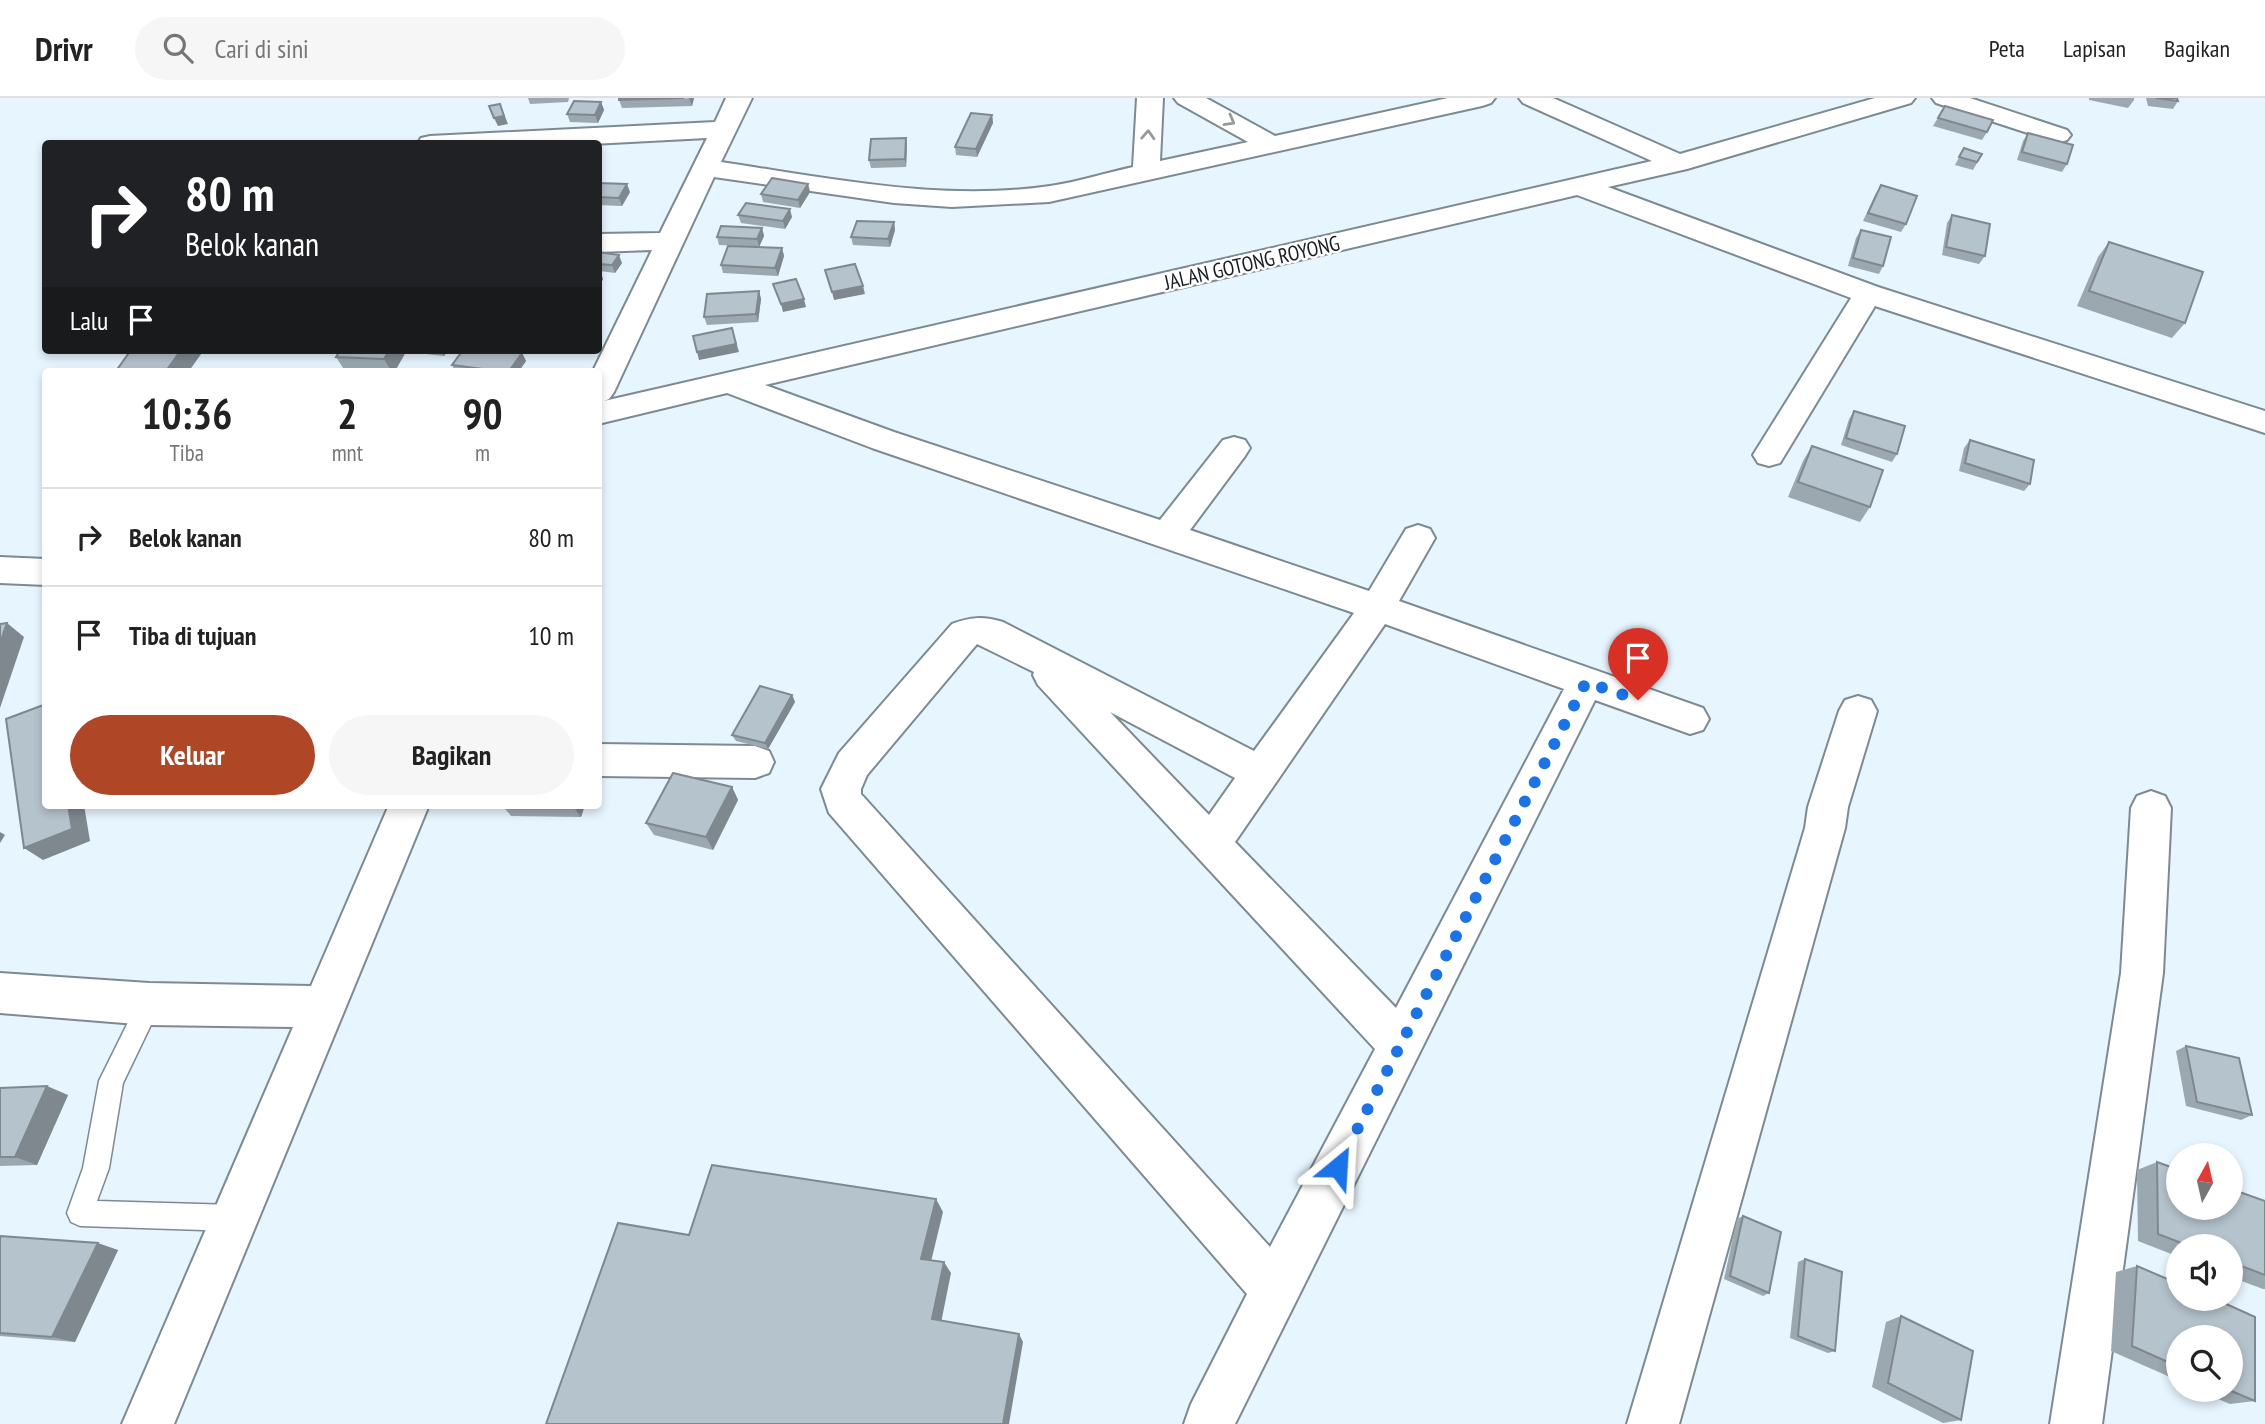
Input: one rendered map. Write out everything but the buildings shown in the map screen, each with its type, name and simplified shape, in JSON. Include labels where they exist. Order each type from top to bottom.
[{"type":"street","points":[[602,383],[739,98]]},
{"type":"street","points":[[1146,172],[1150,98]]},
{"type":"street","points":[[1187,98],[1272,145]]},
{"type":"street","points":[[1384,98],[1412,113]]},
{"type":"street","points":[[706,168],[894,195],[952,199],[1049,194],[1482,98]]},
{"type":"street","points":[[1532,98],[1678,163]]},
{"type":"street","name":"JALAN GOTONG ROYONG","points":[[602,412],[1678,163],[1902,98]]},
{"type":"street","points":[[1945,98],[2058,135]]},
{"type":"street","points":[[508,140],[724,129]]},
{"type":"street","points":[[1579,186],[1868,294],[2265,422]]},
{"type":"street","points":[[602,243],[669,241]]},
{"type":"street","points":[[1769,455],[1868,294]]},
{"type":"street","points":[[730,383],[883,440],[1167,535],[1690,719]]},
{"type":"street","points":[[1167,535],[1234,448]]},
{"type":"street","points":[[1211,845],[1377,608],[1418,538]]},
{"type":"street","points":[[0,570],[42,572]]},
{"type":"street","points":[[1260,773],[990,632],[975,630],[965,634],[853,764],[841,789],[842,801],[1275,1289]]},
{"type":"street","points":[[1031,653],[1401,1045]]},
{"type":"street","points":[[1209,1422],[1586,682]]},
{"type":"street","points":[[1653,1424],[1825,828],[1828,807],[1858,711]]},
{"type":"street","points":[[602,760],[755,762]]},
{"type":"street","points":[[2076,1424],[2142,973],[2151,808]]},
{"type":"street","points":[[148,1424],[407,809]]},
{"type":"street","points":[[0,993],[149,1004],[323,1007]]},
{"type":"lane","points":[[149,1004],[111,1081],[96,1168],[80,1213],[234,1218]]},
{"type":"route","points":[[1338,1167],[1586,682],[1638,700]]}]
